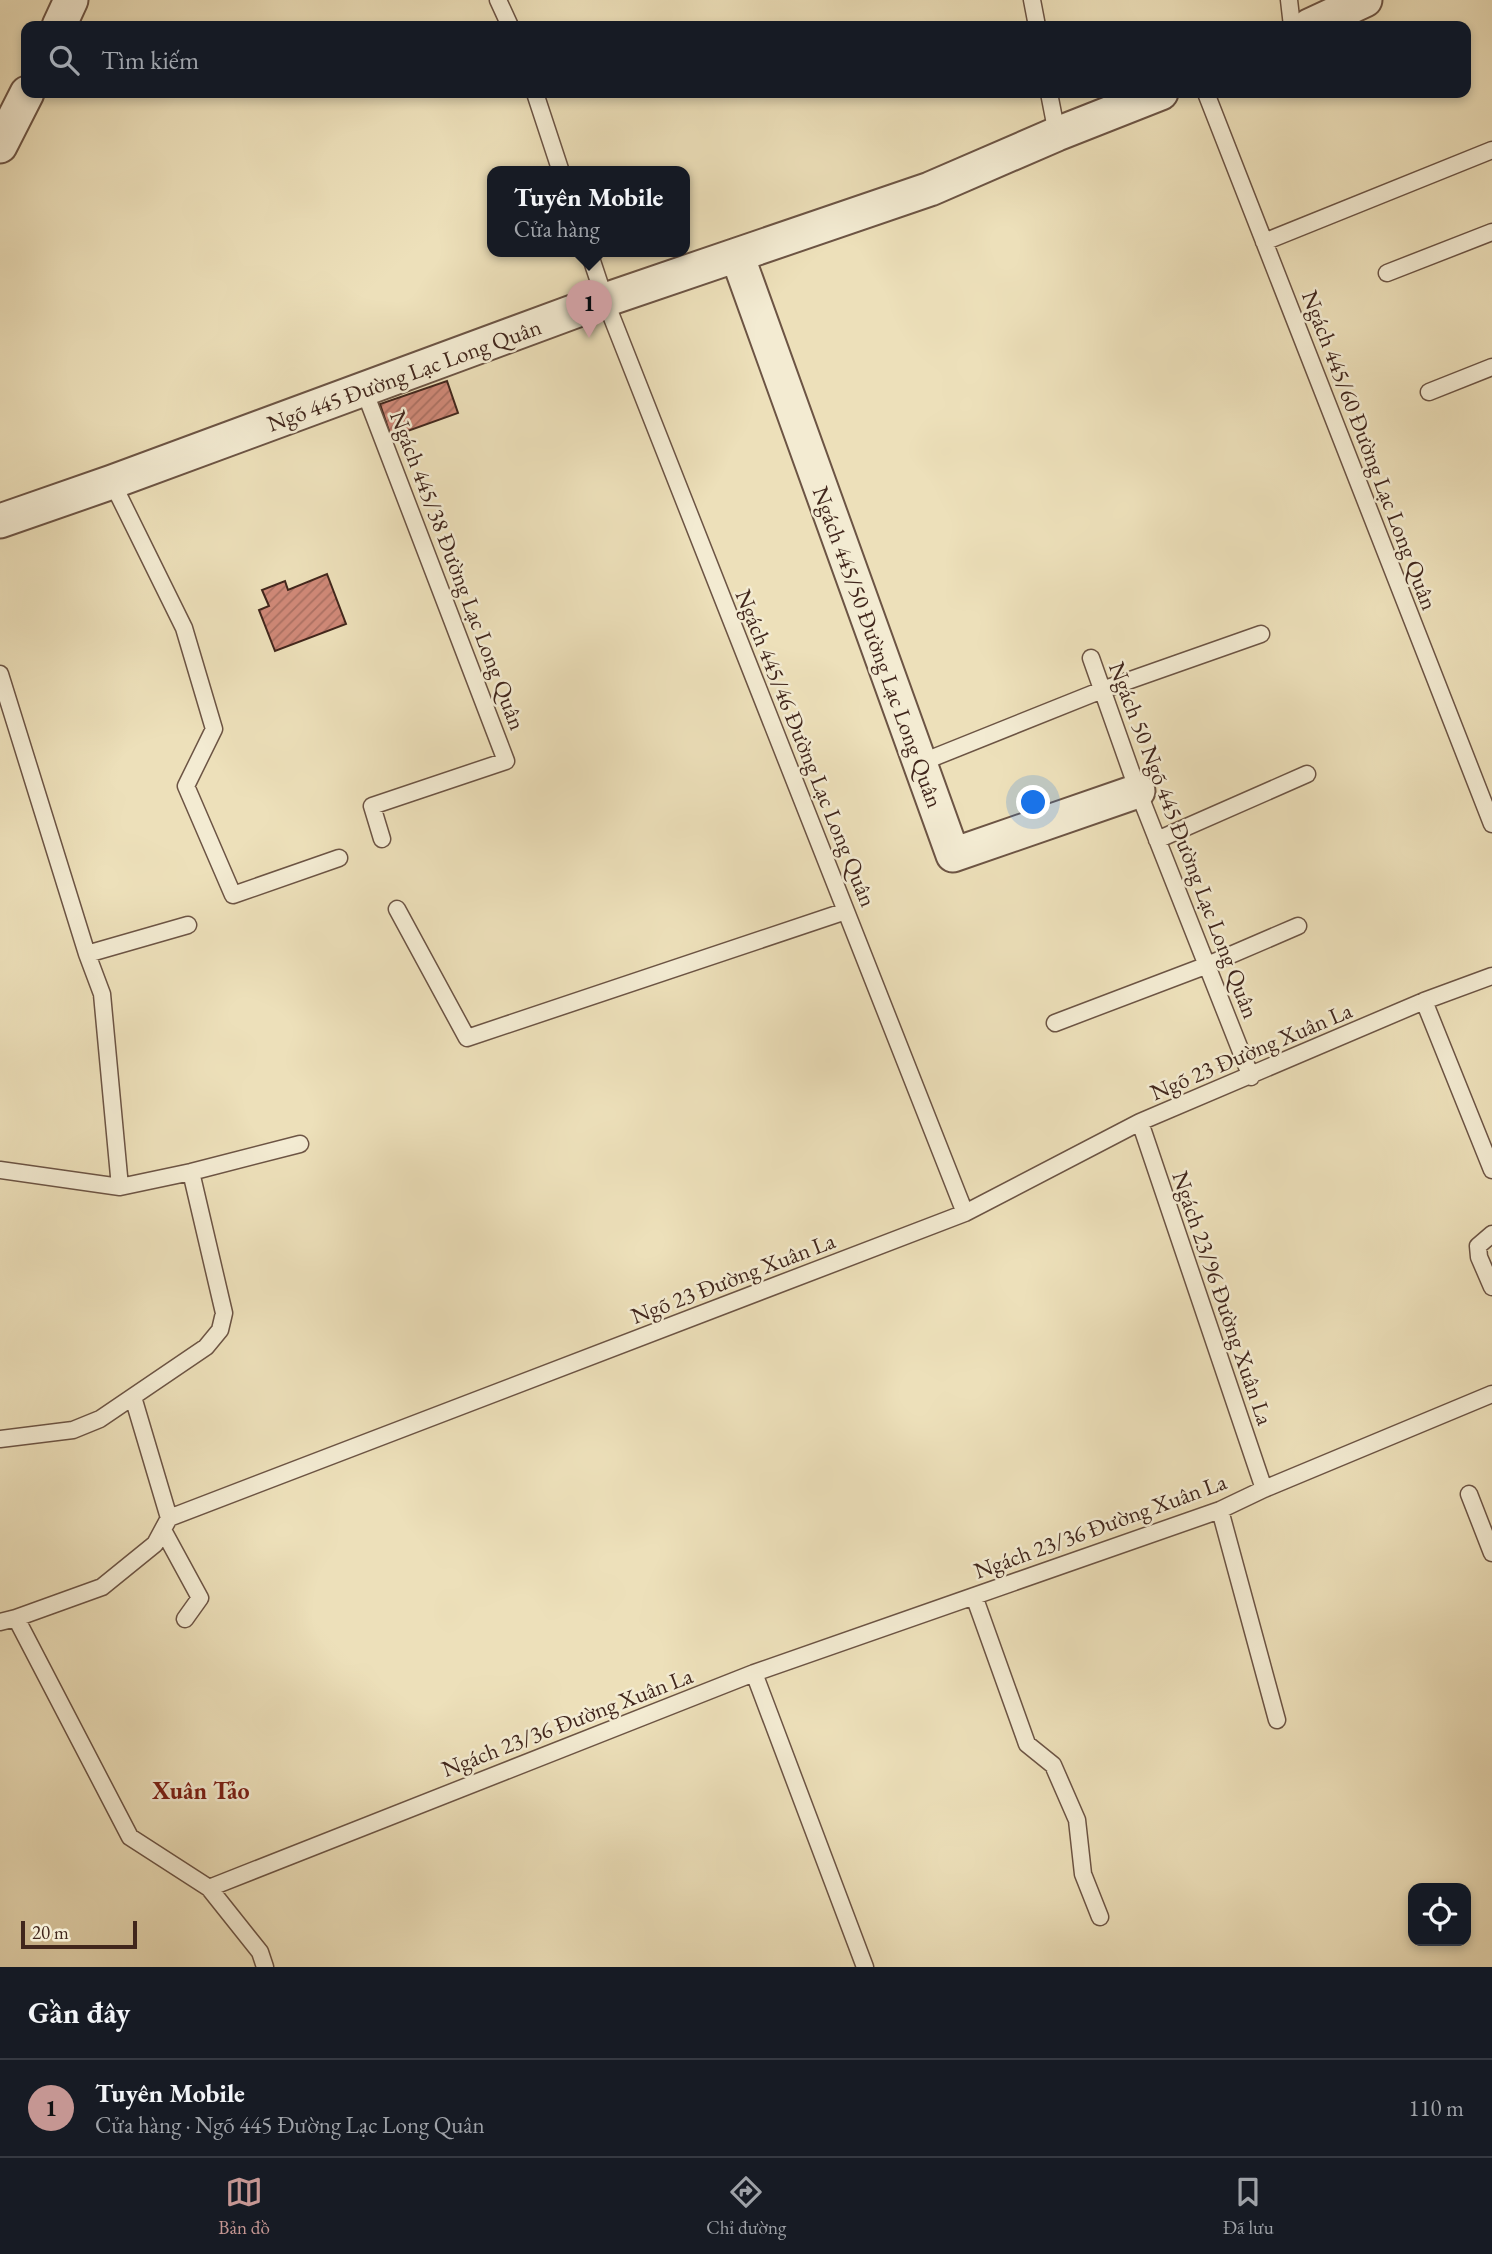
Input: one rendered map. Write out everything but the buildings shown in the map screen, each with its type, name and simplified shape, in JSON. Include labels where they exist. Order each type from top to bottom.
[{"type":"street","points":[[60,21],[71,0]]},
{"type":"street","points":[[1320,21],[1365,0]]},
{"type":"street","points":[[0,146],[24,98]]},
{"type":"street","name":"Ngõ 445 Đường Lạc Long Quân","points":[[0,521],[113,482],[605,300],[930,189],[1148,98]]},
{"type":"street","name":"Ngách 445/50 Đường Lạc Long Quân","points":[[737,255],[953,855],[1138,790]]},
{"type":"lane","points":[[498,0],[508,21]]},
{"type":"lane","points":[[1032,0],[1036,21]]},
{"type":"lane","points":[[1289,0],[1291,21]]},
{"type":"lane","points":[[537,98],[559,166]]},
{"type":"lane","points":[[1050,98],[1057,134]]},
{"type":"lane","name":"Ngách 445/60 Đường Lạc Long Quân","points":[[1208,98],[1492,824]]},
{"type":"lane","points":[[1264,242],[1492,150]]},
{"type":"lane","points":[[1387,273],[1492,232]]},
{"type":"lane","name":"Ngách 445/46 Đường Lạc Long Quân","points":[[591,257],[605,300],[965,1213]]},
{"type":"lane","points":[[1429,392],[1492,367]]},
{"type":"lane","name":"Ngách 445/38 Đường Lạc Long Quân","points":[[364,390],[506,761],[372,806],[382,838]]},
{"type":"lane","points":[[113,482],[184,628],[214,729],[186,786],[233,895],[339,858]]},
{"type":"lane","points":[[920,763],[1102,690],[1261,634]]},
{"type":"lane","name":"Ngách 50 Ngõ 445 Đường Lạc Long Quân","points":[[1091,658],[1157,840],[1251,1077]]},
{"type":"lane","points":[[0,674],[87,954],[102,994],[121,1187]]},
{"type":"lane","points":[[1157,840],[1307,774]]},
{"type":"lane","points":[[397,909],[467,1038],[846,911]]},
{"type":"lane","points":[[87,954],[188,925]]},
{"type":"lane","points":[[1055,1023],[1206,966],[1298,926]]},
{"type":"lane","name":"Ngõ 23 Đường Xuân La","points":[[8,1620],[103,1587],[156,1544],[166,1524],[965,1213],[1140,1122],[1251,1077],[1424,1001],[1492,976]]},
{"type":"lane","points":[[1424,1001],[1492,1170]]},
{"type":"lane","name":"Ngách 23/96 Đường Xuân La","points":[[1140,1122],[1264,1489]]},
{"type":"lane","points":[[0,1170],[121,1187],[300,1144]]},
{"type":"lane","points":[[0,1438],[73,1430],[100,1419],[206,1347],[220,1330],[224,1313],[191,1172]]},
{"type":"lane","points":[[1492,1234],[1478,1246],[1479,1257],[1492,1287]]},
{"type":"lane","name":"Ngách 23/36 Đường Xuân La","points":[[209,1888],[754,1673],[1220,1510],[1492,1394]]},
{"type":"lane","points":[[133,1396],[166,1524],[200,1598],[185,1619]]},
{"type":"lane","points":[[1469,1494],[1492,1553]]},
{"type":"lane","points":[[1220,1510],[1278,1720]]},
{"type":"lane","points":[[974,1596],[1027,1744],[1053,1765],[1077,1820],[1083,1874],[1100,1917]]},
{"type":"lane","points":[[8,1620],[130,1837],[209,1888],[260,1952],[265,1967]]},
{"type":"lane","points":[[754,1673],[865,1967]]},
{"type":"place","name":"Tuyên Mobile","points":[[589,338]]},
{"type":"district","name":"Xuân Tảo","points":[[201,1790]]}]
